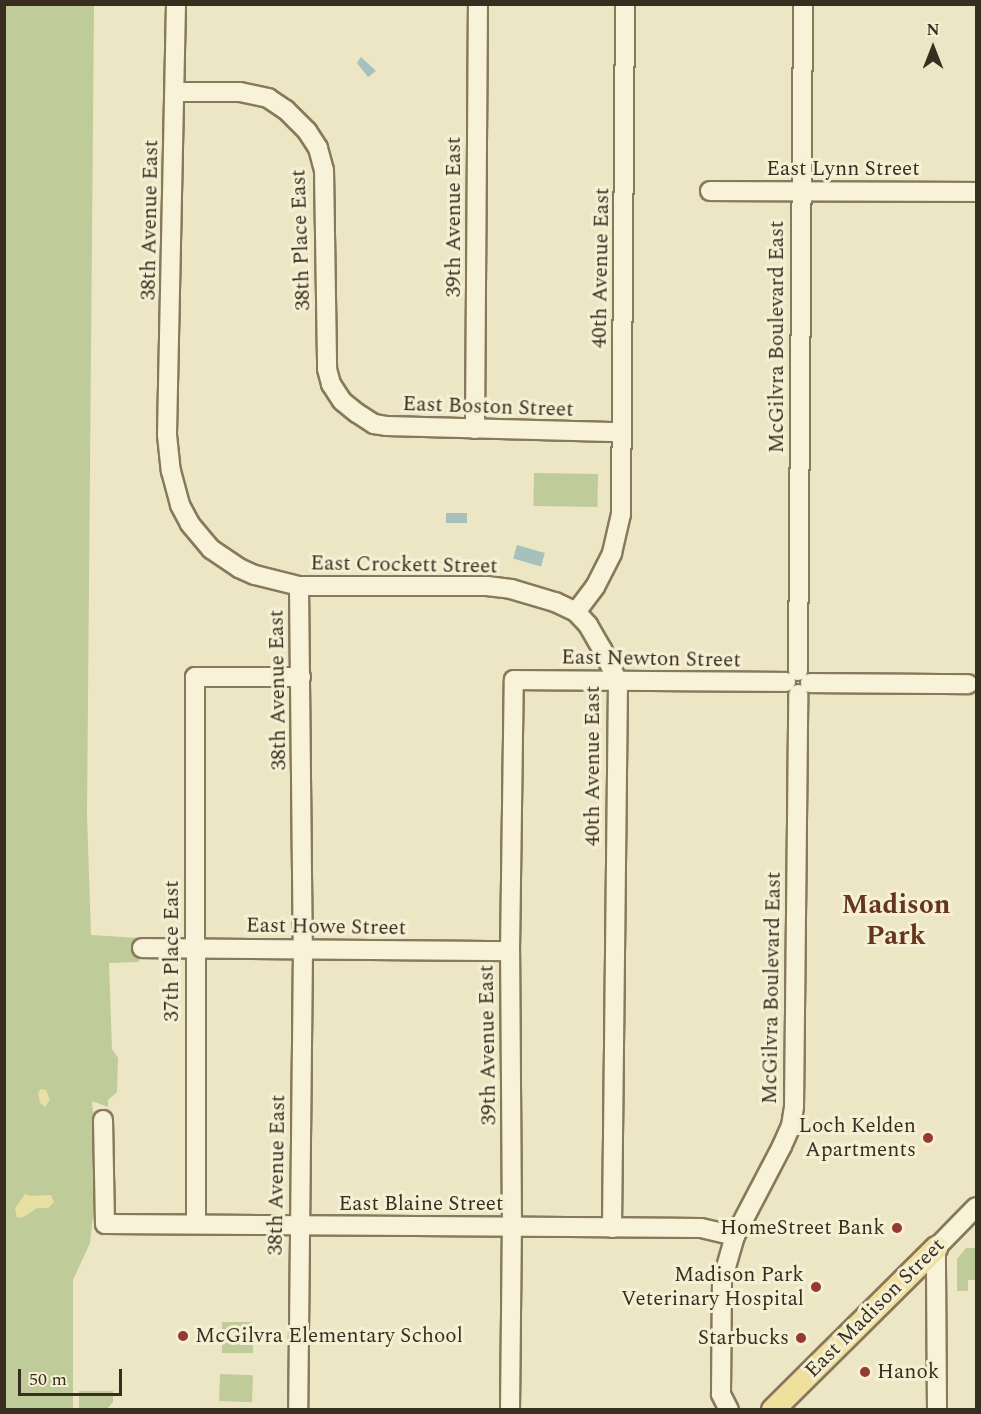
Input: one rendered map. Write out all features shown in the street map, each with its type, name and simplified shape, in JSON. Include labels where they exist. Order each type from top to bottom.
[{"type":"main road","name":"East Madison Street","points":[[773,1410],[936,1248]]},
{"type":"street","name":"38th Avenue East","points":[[176,4],[167,435],[175,490],[190,524],[211,549],[239,568],[299,586],[303,949],[298,1410]]},
{"type":"street","name":"39th Avenue East","points":[[475,429],[478,4]]},
{"type":"street","name":"40th Avenue East","points":[[612,1228],[618,682],[597,639],[576,612],[595,587],[612,553],[621,514],[625,4]]},
{"type":"street","name":"McGilvra Boulevard East","points":[[729,1410],[721,1394],[722,1281],[735,1236],[782,1146],[791,1126],[794,1107],[802,4]]},
{"type":"street","name":"38th Place East","points":[[175,92],[240,92],[268,98],[286,110],[307,131],[318,148],[324,170],[327,369],[331,384],[342,401],[357,413]]},
{"type":"street","name":"East Lynn Street","points":[[710,191],[976,192]]},
{"type":"street","name":"East Boston Street","points":[[357,413],[374,424],[386,426],[621,432]]},
{"type":"street","name":"East Crockett Street","points":[[299,586],[487,586],[534,595],[576,612]]},
{"type":"street","name":"37th Place East","points":[[196,1224],[195,677],[301,677]]},
{"type":"street","name":"39th Avenue East","points":[[510,1410],[512,1227],[510,951],[514,680]]},
{"type":"street","name":"East Newton Street","points":[[514,680],[974,684]]},
{"type":"street","name":"East Howe Street","points":[[142,948],[510,951]]},
{"type":"street","name":"East Blaine Street","points":[[104,1119],[105,1224],[701,1228],[735,1236]]},
{"type":"street","name":"East Madison Street","points":[[936,1248],[976,1207]]},
{"type":"street","points":[[957,1227],[976,1227]]},
{"type":"street","points":[[936,1248],[937,1410]]},
{"type":"green space","points":[[4,5],[94,5],[87,814],[91,935],[139,938],[139,962],[109,963],[112,1049],[118,1058],[117,1092],[108,1100],[108,1107],[92,1101],[96,1148],[93,1216],[90,1243],[73,1280],[73,1410],[4,1409]]},
{"type":"green space","points":[[534,473],[598,474],[597,507],[533,506]]},
{"type":"green space","points":[[966,1248],[976,1248],[976,1280],[968,1280],[968,1291],[957,1291],[957,1259]]},
{"type":"green space","points":[[222,1322],[253,1322],[253,1353],[222,1353]]},
{"type":"green space","points":[[220,1374],[253,1375],[252,1402],[219,1401]]},
{"type":"green space","points":[[79,1391],[113,1391],[113,1402],[108,1408],[202,1409],[79,1409]]},
{"type":"sand","points":[[41,1089],[46,1090],[50,1100],[45,1107],[40,1103],[38,1093]]},
{"type":"sand","points":[[25,1194],[29,1196],[51,1195],[54,1202],[48,1208],[37,1208],[24,1217],[17,1218],[15,1208]]},
{"type":"water","points":[[361,57],[376,71],[368,77],[357,63]]},
{"type":"water","points":[[446,513],[467,513],[467,523],[446,523]]},
{"type":"water","points":[[517,545],[545,553],[541,566],[513,558]]},
{"type":"place","name":"Loch Kelden Apartments","points":[[928,1138]]},
{"type":"place","name":"HomeStreet Bank","points":[[897,1228]]},
{"type":"place","name":"Madison Park Veterinary Hospital","points":[[816,1287]]},
{"type":"place","name":"McGilvra Elementary School","points":[[183,1336]]},
{"type":"place","name":"Starbucks","points":[[801,1338]]},
{"type":"place","name":"Hanok","points":[[865,1372]]},
{"type":"district","name":"Madison Park","points":[[896,920]]}]
